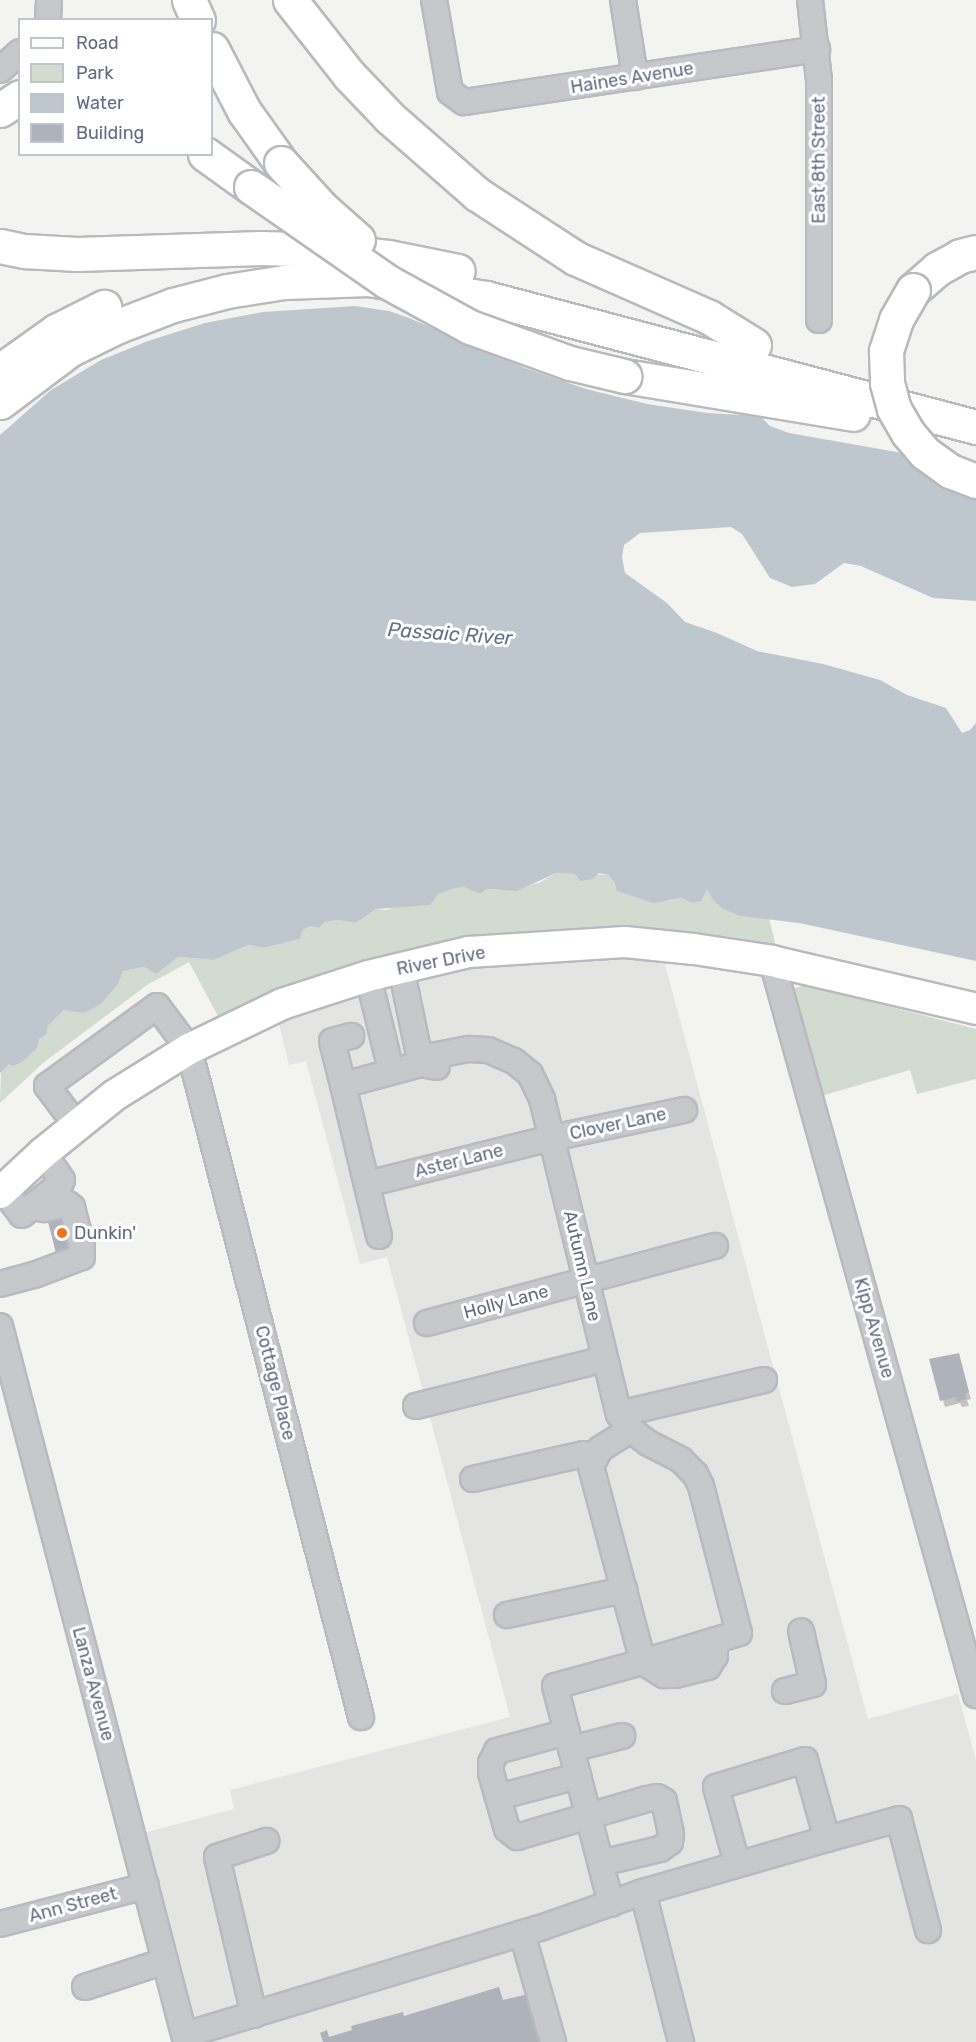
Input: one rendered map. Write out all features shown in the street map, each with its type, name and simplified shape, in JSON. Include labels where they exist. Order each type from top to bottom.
[{"type":"highway","points":[[189,0],[197,18]]},
{"type":"highway","points":[[290,0],[320,40],[366,93],[434,158],[477,194],[575,258],[709,316],[754,345]]},
{"type":"highway","points":[[213,51],[244,111],[281,163],[322,208],[365,247],[414,285],[464,314],[517,340],[624,376]]},
{"type":"highway","points":[[0,110],[18,98]]},
{"type":"highway","points":[[208,156],[386,281],[470,327],[570,363],[624,376],[833,410],[976,441]]},
{"type":"highway","points":[[0,246],[24,251],[77,254],[306,249],[355,253],[423,265],[754,345],[976,404]]},
{"type":"highway","points":[[976,252],[960,256],[937,269],[914,290],[896,320],[886,351],[887,382],[894,409],[908,433],[925,453],[950,471],[976,481]]},
{"type":"highway","points":[[0,371],[35,345],[83,317],[138,293],[195,276],[252,265],[303,260],[341,259],[423,265]]},
{"type":"highway","points":[[0,402],[69,350],[118,326],[173,305],[227,291],[284,282],[369,279],[478,296],[976,427]]},
{"type":"main road","name":"River Drive","points":[[2,1192],[43,1153],[115,1095],[189,1049],[282,1004],[368,976],[469,952],[625,942],[694,949],[772,961],[976,1009]]},
{"type":"street","points":[[48,18],[49,0]]},
{"type":"street","name":"Haines Avenue","points":[[434,0],[450,92],[464,102],[817,49]]},
{"type":"street","points":[[623,0],[635,77]]},
{"type":"street","name":"East 8th Street","points":[[810,0],[817,49],[819,320]]},
{"type":"street","points":[[0,70],[18,54]]},
{"type":"street","name":"Kipp Avenue","points":[[772,961],[973,1670],[976,1695]]},
{"type":"street","points":[[401,968],[421,1064]]},
{"type":"street","points":[[368,976],[391,1070]]},
{"type":"street","points":[[77,1126],[47,1086],[157,1006],[189,1049]]},
{"type":"street","points":[[351,1036],[332,1041],[379,1236]]},
{"type":"street","name":"Cottage Place","points":[[189,1049],[361,1717]]},
{"type":"street","name":"Autumn Lane","points":[[343,1085],[391,1070],[421,1064],[434,1068],[485,1065],[510,1074],[542,1099],[604,1359],[625,1422]]},
{"type":"street","name":"Clover Lane","points":[[552,1138],[684,1110]]},
{"type":"street","name":"Aster Lane","points":[[367,1184],[552,1138]]},
{"type":"street","points":[[2,1192],[22,1215],[61,1182],[43,1153]]},
{"type":"street","points":[[0,1284],[34,1275],[82,1257],[77,1227],[68,1204],[44,1209],[32,1206]]},
{"type":"street","name":"Holly Lane","points":[[427,1323],[715,1246]]},
{"type":"street","name":"Lanza Avenue","points":[[0,1326],[185,2039]]},
{"type":"street","points":[[416,1406],[604,1359]]},
{"type":"street","points":[[643,1662],[591,1466],[600,1449],[625,1422],[764,1380]]},
{"type":"street","points":[[611,1904],[555,1686],[739,1633],[716,1543],[716,1500],[681,1460],[648,1443],[625,1422]]},
{"type":"street","points":[[473,1479],[584,1454],[595,1460]]},
{"type":"street","points":[[507,1615],[624,1590]]},
{"type":"street","points":[[785,1691],[813,1684],[801,1631]]},
{"type":"street","points":[[601,1863],[660,1849],[670,1842],[671,1834],[664,1801],[657,1797],[647,1798],[518,1837],[507,1829],[491,1763],[497,1751],[569,1740],[622,1736]]},
{"type":"street","points":[[736,1863],[716,1787],[805,1760],[827,1839]]},
{"type":"street","points":[[498,1797],[578,1776]]},
{"type":"street","points":[[185,2039],[254,2015],[522,1933],[736,1863],[899,1819],[928,1930]]},
{"type":"street","points":[[254,2015],[217,1857],[266,1840]]},
{"type":"street","name":"Ann Street","points":[[0,1924],[146,1886]]},
{"type":"street","points":[[643,1892],[681,2042]]},
{"type":"street","points":[[522,1933],[553,2042]]},
{"type":"street","points":[[85,1988],[165,1962]]},
{"type":"shaded area","points":[[660,946],[868,1719],[958,1694],[976,1760],[976,2042],[187,2042],[132,1836],[234,1809],[230,1790],[510,1717],[387,1257],[360,1264],[306,1061],[289,1065],[276,1012],[404,970]]},
{"type":"green space","points":[[556,873],[608,875],[615,883],[669,901],[681,898],[692,903],[707,888],[740,916],[769,918],[780,963],[625,942],[469,952],[226,1031],[189,962],[147,985],[43,1063],[0,1103],[1,1070],[47,1034],[48,1026],[64,1010],[80,1010],[118,984],[123,971],[144,967],[156,973],[178,957],[214,960],[250,945],[264,948],[300,939],[303,930],[310,926],[319,928],[325,922],[337,920],[356,923],[376,909],[386,910],[452,889],[463,887],[480,894],[487,889],[501,890],[539,883]]},
{"type":"green space","points":[[806,985],[976,1029],[976,1079],[917,1094],[910,1070],[818,1097],[792,992],[795,988]]},
{"type":"water","name":"Passaic River","points":[[355,306],[389,311],[409,318],[525,368],[586,389],[647,404],[707,413],[760,416],[770,426],[789,433],[976,466],[976,601],[933,598],[861,566],[844,563],[815,584],[792,587],[770,578],[742,534],[731,527],[640,533],[624,545],[622,557],[625,573],[667,603],[685,622],[757,651],[823,664],[880,680],[907,695],[946,708],[962,733],[970,730],[976,723],[976,961],[799,923],[740,916],[723,909],[714,901],[707,889],[701,901],[692,903],[681,898],[654,903],[617,891],[615,883],[608,875],[599,873],[593,879],[580,881],[575,874],[556,873],[517,891],[487,889],[480,894],[463,887],[452,889],[438,894],[430,905],[376,909],[356,923],[337,920],[325,922],[319,928],[310,926],[303,930],[300,939],[264,948],[249,945],[214,960],[178,957],[156,974],[144,967],[123,971],[118,984],[101,1004],[84,1013],[64,1010],[48,1026],[47,1034],[39,1040],[37,1048],[22,1062],[13,1066],[9,1064],[0,1073],[0,435],[51,390],[101,360],[148,341],[205,323],[263,312]]},
{"type":"building","name":"Dunkin'","points":[[63,1210],[78,1252],[57,1257],[46,1214]]},
{"type":"building","points":[[959,1353],[969,1392],[965,1394],[966,1399],[957,1402],[956,1397],[940,1401],[929,1359]]},
{"type":"building","points":[[499,1987],[503,2000],[533,1993],[547,2042],[323,2042],[320,2033],[327,2030],[329,2037],[352,2030],[351,2026],[403,2012],[404,2016]]},
{"type":"place","name":"Dunkin'","points":[[62,1233]]}]
